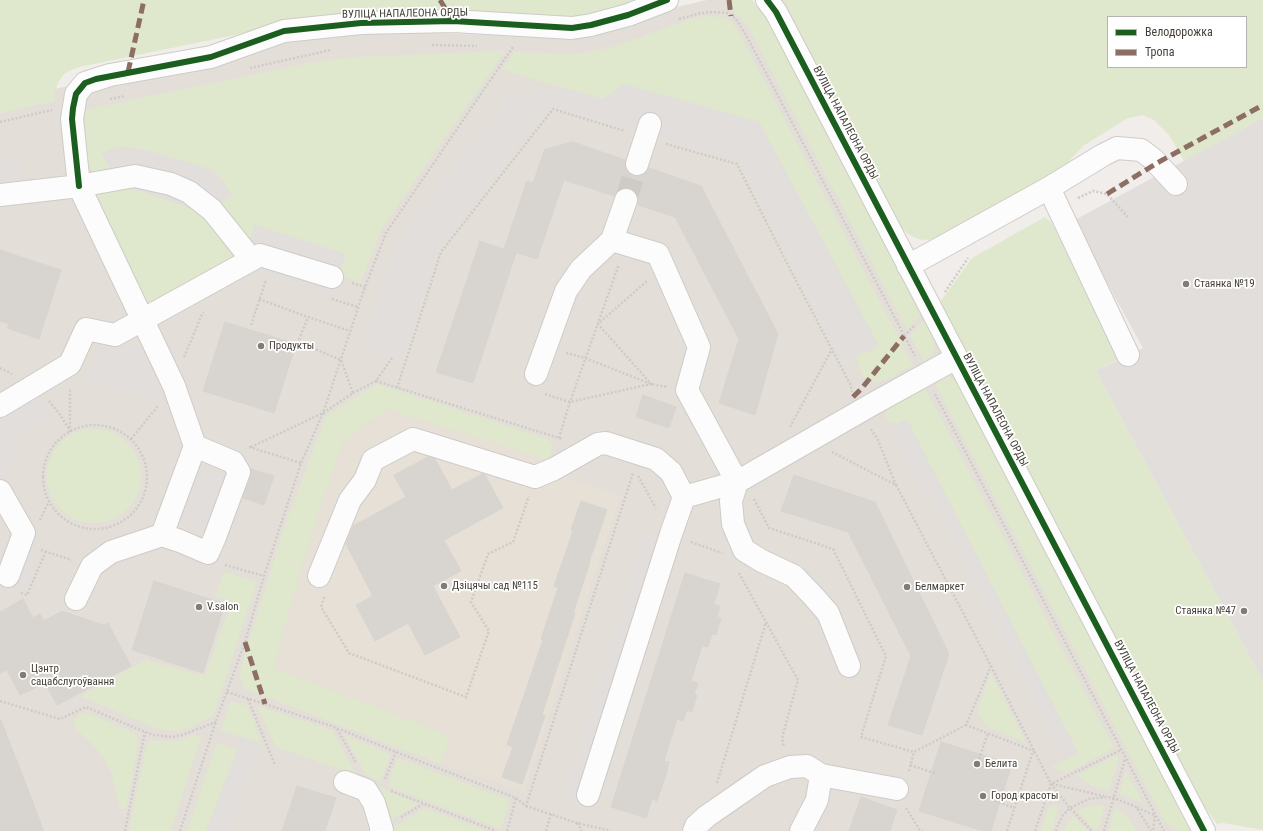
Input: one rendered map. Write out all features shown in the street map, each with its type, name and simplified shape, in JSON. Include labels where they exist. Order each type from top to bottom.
[{"type":"street","name":"ВУЛІЦА НАПАЛЕОНА ОРДЫ","points":[[195,446],[174,386],[79,186],[72,119],[76,94],[85,83],[96,79],[211,57],[284,31],[361,22],[453,21],[572,28],[592,25],[628,15],[667,0]]},
{"type":"street","name":"ВУЛІЦА НАПАЛЕОНА ОРДЫ","points":[[767,0],[776,12],[1204,831]]},
{"type":"street","points":[[637,164],[650,124]]},
{"type":"street","points":[[908,266],[1117,148],[1141,150],[1153,159],[1176,184]]},
{"type":"street","points":[[0,195],[79,186],[134,176],[171,184],[189,192],[212,210],[256,269]]},
{"type":"street","points":[[1048,188],[1128,355]]},
{"type":"street","points":[[536,374],[566,290],[582,269],[619,242],[626,200]]},
{"type":"street","points":[[619,242],[658,254],[699,347],[687,390],[737,482],[731,501],[737,553],[762,561],[794,576],[828,613],[849,666]]},
{"type":"street","points":[[0,406],[70,364],[86,329],[115,335],[143,320],[256,269],[260,255],[332,277]]},
{"type":"street","points":[[684,498],[737,482],[870,405],[956,358]]},
{"type":"street","points":[[319,576],[350,500],[365,480],[373,460],[413,439],[535,477],[554,469],[588,448],[598,444],[606,443],[656,459],[671,472],[684,498],[671,534],[588,795]]},
{"type":"street","points":[[76,599],[92,566],[111,552],[162,535],[208,553],[216,537],[239,472],[233,462],[195,446],[162,535]]},
{"type":"street","points":[[0,491],[24,533],[8,576]]},
{"type":"street","points":[[701,823],[765,776],[790,767],[807,766],[821,775],[898,789]]},
{"type":"street","points":[[351,774],[366,790],[374,803],[382,830],[381,831]]},
{"type":"street","points":[[801,831],[817,800],[821,775]]},
{"type":"path","points":[[679,19],[701,13],[727,13],[735,18],[750,42],[1164,831]]},
{"type":"path","points":[[426,44],[481,46]]},
{"type":"path","points":[[505,46],[520,47]]},
{"type":"path","points":[[180,831],[216,721],[245,642],[264,576],[301,463],[323,413],[358,307],[386,233],[513,46]]},
{"type":"path","points":[[244,69],[336,49]]},
{"type":"path","points":[[104,101],[127,95]]},
{"type":"path","points":[[0,122],[50,110],[73,108]]},
{"type":"path","points":[[1058,208],[1093,191],[1107,194],[1128,217]]},
{"type":"path","points":[[559,438],[585,358],[598,324],[619,242]]},
{"type":"path","points":[[904,336],[941,298],[970,256]]},
{"type":"path","points":[[598,324],[664,266]]},
{"type":"path","points":[[251,325],[266,280],[256,269]]},
{"type":"path","points":[[330,298],[358,307]]},
{"type":"path","points":[[259,299],[350,331]]},
{"type":"path","points":[[183,360],[205,305]]},
{"type":"path","points":[[308,317],[298,342],[341,360],[353,393]]},
{"type":"path","points":[[598,324],[651,384]]},
{"type":"path","points":[[546,348],[585,358],[651,384],[687,390]]},
{"type":"path","points":[[251,447],[323,413],[353,393],[376,381],[392,358]]},
{"type":"path","points":[[70,364],[70,431]]},
{"type":"path","points":[[376,381],[588,448]]},
{"type":"path","points":[[570,402],[651,384]]},
{"type":"path","points":[[37,385],[61,416],[70,431]]},
{"type":"path","points":[[131,439],[174,386]]},
{"type":"path","points":[[102,425],[117,430],[131,439],[140,451],[146,465],[146,480],[143,495],[136,508],[125,519],[113,526],[92,530],[69,522],[57,512],[49,500],[44,485],[44,470],[48,454],[57,441],[70,431],[80,427],[102,425]]},
{"type":"path","points":[[865,427],[871,428],[878,440],[896,485],[1051,784],[1070,808],[1092,831]]},
{"type":"path","points":[[244,445],[301,463]]},
{"type":"path","points":[[827,449],[896,485]]},
{"type":"path","points":[[526,806],[634,469],[671,534],[737,553],[766,622],[798,680],[782,738],[790,767]]},
{"type":"path","points":[[319,576],[325,592],[321,607],[349,653],[466,697],[489,631],[471,602],[488,554],[513,542],[535,477]]},
{"type":"path","points":[[753,497],[769,528],[833,549],[886,656],[861,737],[914,752],[966,725],[991,666]]},
{"type":"path","points":[[37,526],[49,500]]},
{"type":"path","points":[[40,549],[92,566]]},
{"type":"path","points":[[208,553],[214,562],[264,576]]},
{"type":"path","points":[[701,823],[766,622]]},
{"type":"path","points":[[227,692],[337,728],[516,798],[526,806],[577,823],[611,831]]},
{"type":"path","points":[[248,699],[275,765]]},
{"type":"path","points":[[0,701],[60,719],[86,706],[145,732],[154,735],[172,737],[182,735],[216,721]]},
{"type":"path","points":[[966,725],[1034,751]]},
{"type":"path","points":[[337,728],[351,774]]},
{"type":"path","points":[[125,831],[145,732]]},
{"type":"path","points":[[979,759],[988,733]]},
{"type":"path","points":[[1035,831],[1051,784],[1121,750]]},
{"type":"path","points":[[1007,831],[1034,751]]},
{"type":"path","points":[[385,780],[396,752]]},
{"type":"path","points":[[1104,831],[1126,759]]},
{"type":"path","points":[[910,765],[937,774]]},
{"type":"path","points":[[1051,784],[1114,798],[1155,815]]},
{"type":"path","points":[[389,789],[423,804],[496,831]]},
{"type":"path","points":[[1056,831],[1058,824],[1070,808],[1089,799],[1106,797]]},
{"type":"path","points":[[507,831],[516,798]]},
{"type":"path","points":[[995,801],[1015,808]]},
{"type":"path","points":[[1136,807],[1152,831]]},
{"type":"path","points":[[546,831],[551,814]]},
{"type":"path","points":[[1152,831],[1155,815]]},
{"type":"path","points":[[577,823],[582,831]]},
{"type":"shaded area","points":[[707,0],[752,0],[766,17],[1191,831],[0,831],[0,100],[304,38],[375,31],[574,38],[677,7]]},
{"type":"shaded area","points":[[624,84],[759,122],[879,346],[843,363],[739,161],[550,106],[437,252],[402,359],[362,348],[398,239],[509,97],[558,86],[603,99]]},
{"type":"shaded area","name":"Стаянка №19","points":[[1263,118],[1263,681],[1096,371],[1143,348],[1073,221]]},
{"type":"shaded area","points":[[122,147],[159,154],[209,169],[219,176],[232,194],[205,217],[197,211],[142,191],[123,189],[102,153],[111,149]]},
{"type":"shaded area","points":[[15,158],[25,178],[0,190],[0,162]]},
{"type":"shaded area","points":[[255,225],[346,254],[332,295],[242,266]]},
{"type":"shaded area","points":[[102,340],[177,357],[163,401],[85,382]]},
{"type":"shaded area","points":[[37,396],[50,416],[20,435],[4,479],[0,477],[0,417]]},
{"type":"shaded area","name":"Дзіцячы сад №115","points":[[388,409],[548,460],[560,476],[621,495],[524,792],[441,764],[450,736],[273,667],[320,506],[343,442]]},
{"type":"shaded area","points":[[907,419],[1078,753],[1064,761],[892,427]]},
{"type":"shaded area","points":[[197,466],[230,478],[211,529],[179,517]]},
{"type":"shaded area","points":[[645,535],[678,545],[594,808],[562,798]]},
{"type":"shaded area","points":[[13,544],[40,554],[26,590],[0,581]]},
{"type":"shaded area","points":[[242,739],[261,745],[227,831],[206,831]]},
{"type":"green space","points":[[0,0],[634,0],[609,10],[571,17],[424,10],[377,12],[282,24],[79,67],[65,73],[59,81],[55,91],[55,101],[0,113]]},
{"type":"green space","points":[[731,0],[752,0],[766,17],[921,314],[907,330],[751,32],[743,20],[734,12],[731,6]]},
{"type":"green space","points":[[780,0],[1263,0],[1263,118],[1184,161],[1169,135],[1154,120],[1142,115],[1126,119],[1083,146],[1062,169],[938,239],[918,239],[908,234],[899,225]]},
{"type":"green space","points":[[711,16],[727,19],[737,29],[913,365],[888,379],[877,382],[867,379],[862,374],[856,357],[879,346],[759,122],[603,99],[502,69],[515,52],[568,54],[583,53],[614,47],[679,23],[699,17]]},
{"type":"green space","points":[[505,51],[382,228],[360,283],[339,275],[345,254],[255,225],[249,245],[218,206],[209,169],[159,154],[122,147],[102,153],[110,168],[95,172],[90,169],[87,164],[84,110],[324,60],[357,57]]},
{"type":"green space","points":[[123,189],[142,191],[197,211],[205,217],[233,257],[229,265],[150,310],[92,196],[112,190]]},
{"type":"green space","points":[[1045,217],[1051,222],[1123,357],[1096,371],[1263,681],[1263,830],[1223,823],[1217,824],[1204,806],[944,310],[941,301],[972,258]]},
{"type":"green space","points":[[924,320],[935,339],[935,347],[932,355],[924,362],[911,337],[912,332]]},
{"type":"green space","points":[[948,376],[957,382],[1190,829],[1180,831],[1165,822],[932,378]]},
{"type":"green space","points":[[377,384],[549,440],[553,446],[548,460],[388,409],[343,442],[320,506],[273,667],[450,736],[441,764],[249,690],[243,687],[241,680],[240,673],[242,664],[283,531],[326,416]]},
{"type":"green space","points":[[923,384],[1114,748],[1066,773],[1051,767],[1078,753],[907,420],[899,424],[889,422],[885,416],[888,404]]},
{"type":"green space","points":[[85,429],[103,429],[112,432],[128,442],[138,458],[141,467],[141,485],[138,494],[128,510],[112,520],[103,523],[85,523],[76,520],[60,510],[50,494],[47,485],[47,467],[50,458],[60,442],[76,432]]},
{"type":"green space","points":[[224,572],[257,582],[213,716],[190,727],[178,731],[169,731],[141,722],[81,696],[146,660],[205,676],[232,601],[215,596]]},
{"type":"green space","points":[[991,674],[1026,743],[985,725],[977,710]]},
{"type":"green space","points":[[230,701],[247,706],[261,742],[221,731]]},
{"type":"green space","points":[[257,706],[333,731],[356,775],[276,747]]},
{"type":"green space","points":[[87,713],[133,732],[138,737],[125,809],[122,810],[120,808],[112,774],[103,757],[74,727],[74,719],[79,715]]},
{"type":"green space","points":[[193,735],[201,737],[171,831],[130,831],[131,820],[148,743],[151,741],[181,740]]},
{"type":"green space","points":[[345,735],[391,755],[380,782],[366,775]]},
{"type":"green space","points":[[217,743],[237,750],[206,831],[187,831]]},
{"type":"green space","points":[[1117,755],[1119,758],[1109,791],[1090,785],[1077,775]]},
{"type":"green space","points":[[397,758],[509,800],[501,829],[388,786]]},
{"type":"green space","points":[[1126,771],[1143,803],[1119,794]]},
{"type":"green space","points":[[365,781],[418,804],[387,823]]},
{"type":"green space","points":[[1052,805],[1057,806],[1058,811],[1052,831],[1041,831],[1048,809]]},
{"type":"green space","points":[[1096,805],[1105,806],[1098,829],[1094,829],[1078,812],[1084,808]]},
{"type":"green space","points":[[425,808],[486,831],[398,831],[391,829]]},
{"type":"green space","points":[[1115,808],[1127,816],[1136,831],[1109,830]]},
{"type":"green space","points":[[1073,816],[1087,831],[1064,831]]},
{"type":"building","points":[[573,142],[625,160],[625,167],[628,173],[633,176],[640,176],[646,173],[649,168],[701,186],[778,334],[755,415],[719,403],[739,339],[675,217],[638,205],[638,197],[630,188],[618,190],[614,196],[564,180],[537,259],[504,249],[527,181],[533,183],[545,149]]},
{"type":"building","points":[[480,241],[516,253],[473,383],[436,372]]},
{"type":"building","points":[[0,250],[61,270],[39,339],[7,328],[9,324],[0,321]]},
{"type":"building","points":[[225,322],[296,344],[274,413],[203,391]]},
{"type":"building","points":[[643,395],[676,407],[669,428],[636,417]]},
{"type":"building","points":[[428,457],[435,459],[452,490],[482,474],[485,475],[503,508],[444,540],[461,571],[433,586],[460,637],[425,655],[408,623],[375,641],[356,605],[373,596],[346,544],[353,526],[406,497],[394,475]]},
{"type":"building","points":[[251,469],[274,476],[264,505],[243,498],[251,476]]},
{"type":"building","points":[[794,475],[875,502],[949,654],[922,735],[888,725],[911,656],[848,532],[781,511]]},
{"type":"building","points":[[581,501],[607,510],[573,613],[575,613],[542,714],[545,716],[522,784],[502,777],[513,747],[507,745],[543,640],[541,639],[558,588],[554,586],[573,531],[571,530]]},
{"type":"building","points":[[685,573],[720,584],[714,604],[720,606],[717,617],[721,618],[716,635],[712,634],[708,647],[702,646],[691,681],[698,683],[694,694],[697,695],[692,712],[687,710],[683,721],[677,719],[664,761],[669,762],[666,775],[657,801],[652,799],[646,818],[611,807]]},
{"type":"building","points":[[154,581],[225,604],[203,673],[132,650]]},
{"type":"building","points":[[23,599],[33,618],[40,614],[44,621],[62,611],[103,625],[108,623],[131,666],[57,705],[45,683],[20,695],[7,670],[0,673],[0,612]]},
{"type":"building","points":[[1,720],[44,831],[0,831]]},
{"type":"building","points":[[941,742],[1012,764],[991,831],[983,831],[919,811]]},
{"type":"building","points":[[297,786],[336,798],[325,831],[282,831]]},
{"type":"building","points":[[861,797],[897,810],[890,831],[849,831]]},
{"type":"tunnel","points":[[626,200],[637,164]]},
{"type":"marked path","points":[[128,72],[144,0]]},
{"type":"marked path","points":[[440,0],[453,21]]},
{"type":"marked path","points":[[729,0],[731,16]]},
{"type":"marked path","points":[[1107,194],[1157,163],[1263,105]]},
{"type":"marked path","points":[[853,397],[904,336]]},
{"type":"marked path","points":[[245,642],[265,704]]},
{"type":"cycle path","points":[[79,186],[72,119],[73,108],[76,94],[85,83],[96,79],[211,57],[284,31],[361,23],[453,21],[572,28],[591,25],[628,15],[667,0]]},
{"type":"cycle path","points":[[767,0],[776,12],[1204,831]]},
{"type":"place","name":"Стаянка №19","points":[[1186,284]]},
{"type":"place","name":"Продукты","points":[[261,346]]},
{"type":"place","name":"Дзіцячы сад №115","points":[[444,586]]},
{"type":"place","name":"Белмаркет","points":[[907,587]]},
{"type":"place","name":"V.salon","points":[[199,607]]},
{"type":"place","name":"Стаянка №47","points":[[1244,611]]},
{"type":"place","name":"Цэнтр сацабслугоўвання","points":[[23,675]]},
{"type":"place","name":"Белита","points":[[977,764]]},
{"type":"place","name":"Город красоты","points":[[983,796]]}]
